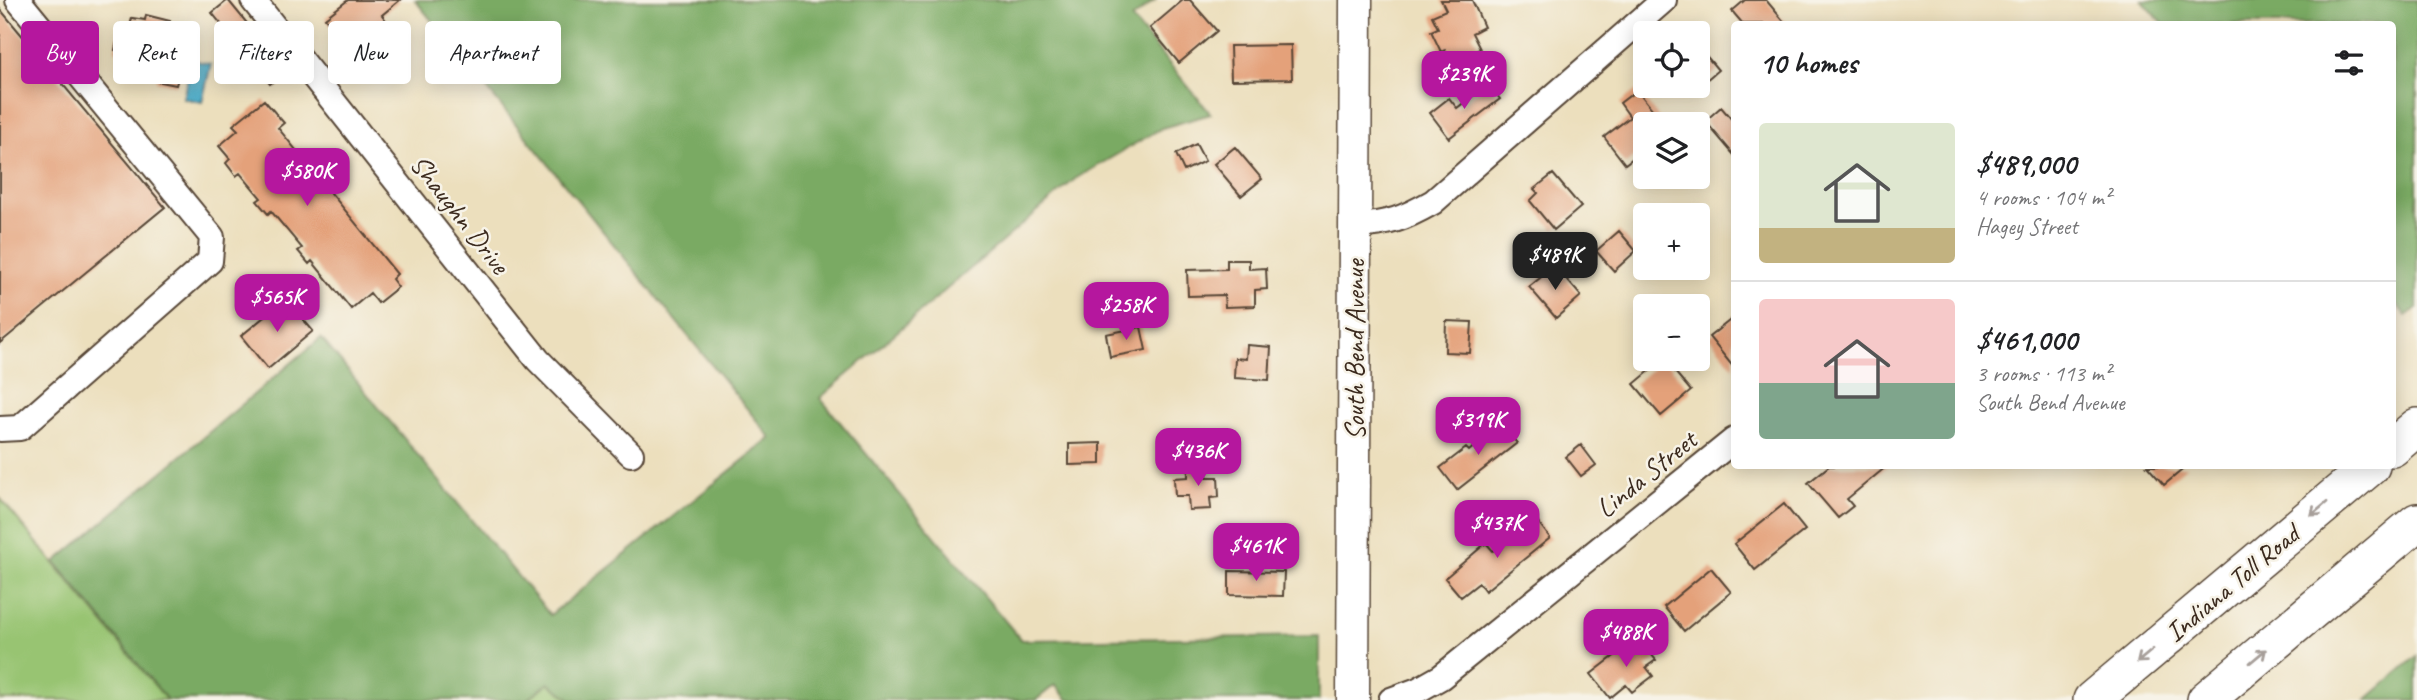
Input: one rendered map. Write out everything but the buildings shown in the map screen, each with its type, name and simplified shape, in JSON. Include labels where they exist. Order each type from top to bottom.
[{"type":"highway","points":[[2396,445],[2417,427]]},
{"type":"highway","name":"Indiana Toll Road","points":[[2092,700],[2367,469]]},
{"type":"highway","points":[[2206,700],[2417,522]]},
{"type":"main road","name":"South Bend Avenue","points":[[1353,700],[1356,0]]},
{"type":"street","points":[[0,429],[20,429],[210,261],[212,237],[18,0]]},
{"type":"street","name":"Shaughn Drive","points":[[253,0],[538,360],[631,454]]},
{"type":"street","points":[[1354,226],[1382,224],[1405,218],[1433,202],[1664,0]]},
{"type":"street","name":"Linda Street","points":[[1391,700],[1419,690],[1441,677],[1731,442]]},
{"type":"green space","points":[[415,0],[1155,0],[1132,19],[1211,114],[1162,128],[1075,179],[820,398],[1021,640],[1319,636],[1319,700],[1068,700],[1055,685],[1036,700],[572,700],[549,683],[526,700],[167,700],[55,562],[321,338],[550,615],[771,438],[483,84],[561,84],[561,21],[432,21]]},
{"type":"green space","points":[[2142,0],[2417,0],[2417,308],[2406,316],[2396,304],[2396,21],[2160,21]]},
{"type":"green space","points":[[0,498],[167,700],[0,700]]},
{"type":"green space","points":[[2417,656],[2417,700],[2366,700]]},
{"type":"green space","points":[[548,683],[572,700],[526,700]]},
{"type":"water","points":[[200,62],[211,64],[202,102],[183,98],[186,84],[200,84]]}]
